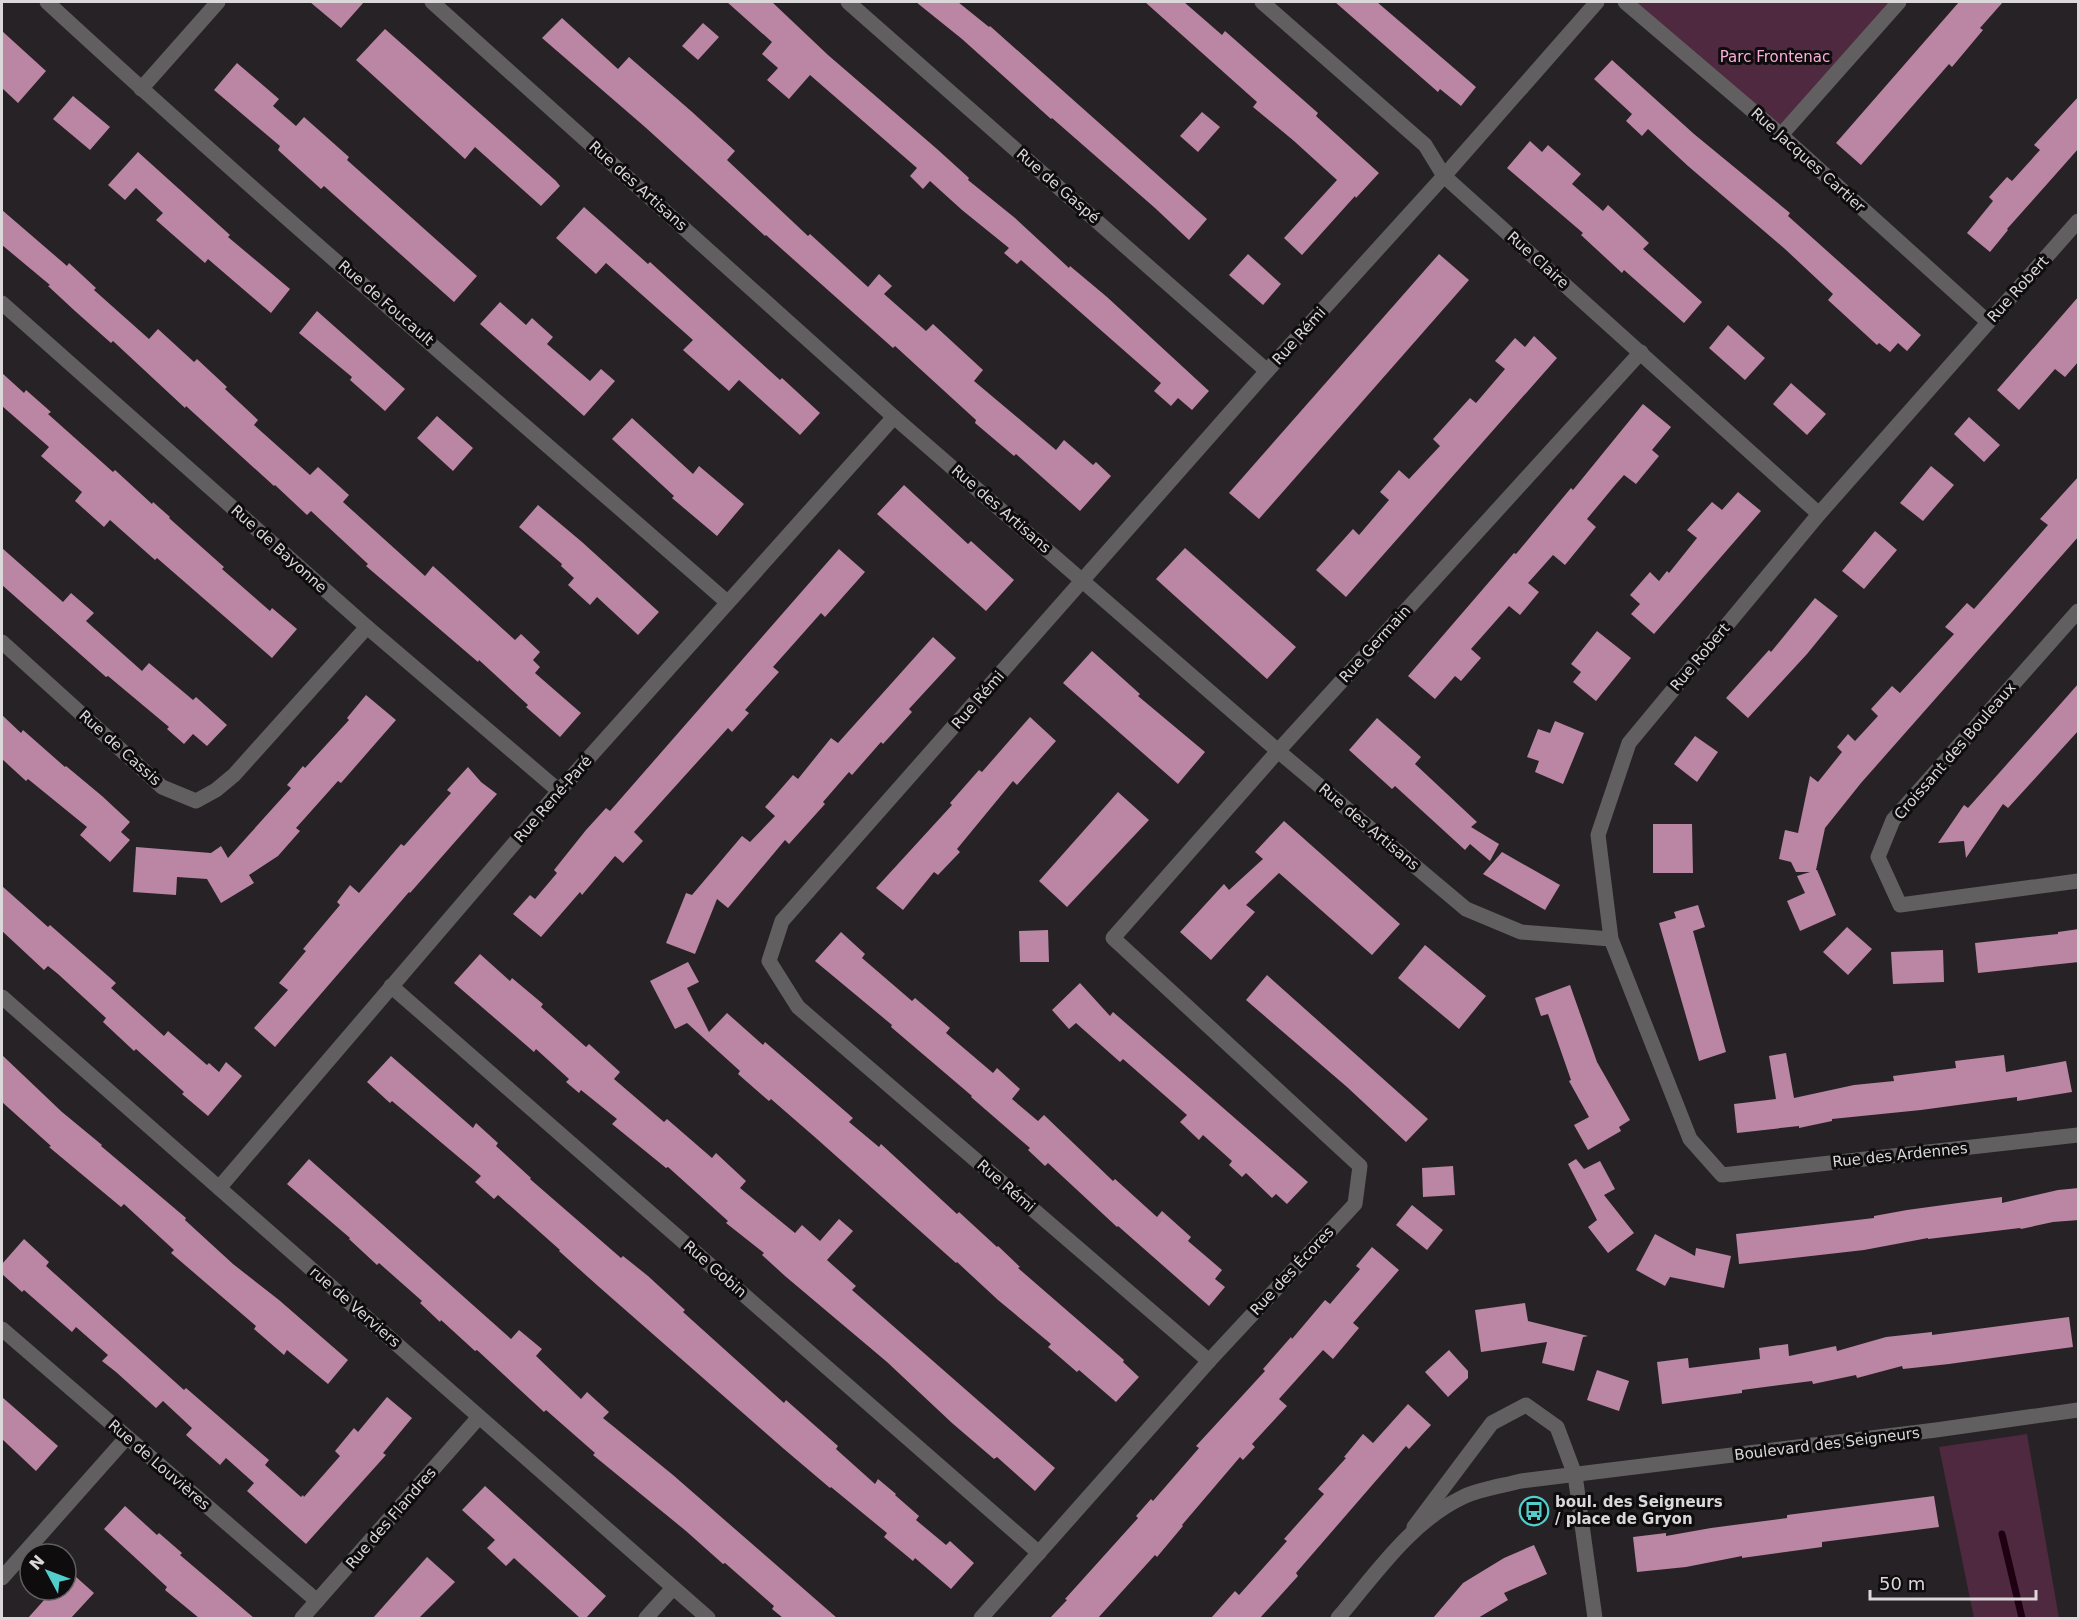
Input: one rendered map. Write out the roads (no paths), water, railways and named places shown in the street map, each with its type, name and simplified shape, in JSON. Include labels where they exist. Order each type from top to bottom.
[{"type":"street","name":"Rue de Foucault","points":[[47,2],[141,89],[727,602]]},
{"type":"street","points":[[141,89],[218,2]]},
{"type":"street","name":"Rue des Artisans","points":[[432,2],[894,417],[1278,751],[1466,909],[1521,932],[1611,939]]},
{"type":"street","name":"Rue de Gaspé","points":[[848,2],[1267,371]]},
{"type":"street","name":"Rue Claire","points":[[1262,2],[1425,146],[1444,176],[1819,514]]},
{"type":"street","name":"Rue Rémi","points":[[1209,1361],[798,1007],[769,962],[782,921],[1267,371],[1444,176],[1597,2]]},
{"type":"street","name":"Rue Jacques Cartier","points":[[1625,2],[1781,135],[1988,322]]},
{"type":"street","points":[[1781,135],[1899,2]]},
{"type":"street","name":"Rue Robert","points":[[1722,1175],[1690,1139],[1611,939],[1598,835],[1629,743],[1819,514],[2079,221]]},
{"type":"street","name":"Rue de Bayonne","points":[[2,303],[367,627],[559,792]]},
{"type":"street","name":"Rue Germain","points":[[1113,938],[1278,751],[1641,352]]},
{"type":"street","name":"Rue René-Paré","points":[[219,1188],[559,792],[894,417]]},
{"type":"street","name":"Croissant des Bouleaux","points":[[2079,611],[1893,820],[1878,856],[1900,905],[2079,881]]},
{"type":"street","name":"Rue de Cassis","points":[[2,642],[162,787],[196,801],[216,790],[234,775],[367,627]]},
{"type":"street","name":"Rue des Écores","points":[[981,1618],[1209,1361],[1355,1204],[1360,1166],[1113,938]]},
{"type":"street","name":"Rue Gobin","points":[[391,986],[1040,1553]]},
{"type":"street","name":"rue de Verviers","points":[[2,997],[708,1618]]},
{"type":"street","name":"Rue des Ardennes","points":[[1722,1175],[2079,1135]]},
{"type":"street","name":"Rue de Louvières","points":[[2,1329],[317,1601]]},
{"type":"street","name":"Boulevard des Seigneurs","points":[[1338,1618],[1400,1546],[1492,1424],[1526,1405],[1557,1427],[1575,1475]]},
{"type":"street","name":"Boulevard des Seigneurs","points":[[1400,1546],[1433,1514],[1465,1496],[1521,1481],[2079,1410]]},
{"type":"street","name":"Rue des Flandres","points":[[302,1618],[479,1417]]},
{"type":"street","points":[[2,1578],[128,1437]]},
{"type":"street","points":[[1575,1475],[1595,1618]]},
{"type":"street","points":[[646,1618],[673,1588]]},
{"type":"waterway","points":[[2002,1534],[2022,1618]]},
{"type":"place","name":"boul. des Seigneurs / place de Gryon","points":[[1534,1511]]},
{"type":"park label","name":"Parc Frontenac","points":[[1775,57]]}]
